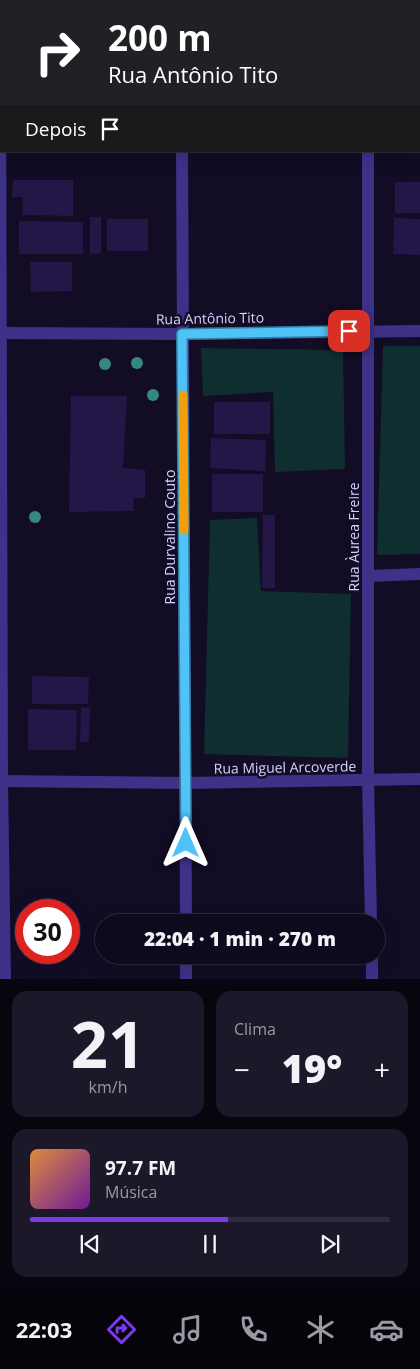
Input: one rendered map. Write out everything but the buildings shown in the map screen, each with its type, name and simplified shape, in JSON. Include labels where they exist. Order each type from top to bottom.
[{"type":"street","points":[[0,152],[1,781],[5,979]]},
{"type":"street","name":"Rua Durvalino Couto","points":[[182,152],[186,914]]},
{"type":"street","name":"Rua Àurea Freire","points":[[368,152],[368,780],[371,914]]},
{"type":"street","name":"Rua Antônio Tito","points":[[1,334],[420,331]]},
{"type":"street","points":[[368,576],[420,574]]},
{"type":"street","name":"Rua Miguel Arcoverde","points":[[1,781],[186,784],[420,779]]},
{"type":"street","points":[[186,964],[186,979]]},
{"type":"street","points":[[372,964],[372,979]]},
{"type":"green space","points":[[383,346],[420,346],[420,554],[377,555]]},
{"type":"green space","points":[[201,348],[343,350],[345,469],[275,472],[273,392],[203,396]]},
{"type":"green space","points":[[257,518],[261,591],[351,594],[348,758],[204,754],[210,520]]},
{"type":"slow traffic","points":[[183,395],[184,530]]},
{"type":"route","points":[[186,843],[182,334],[349,331]]}]
